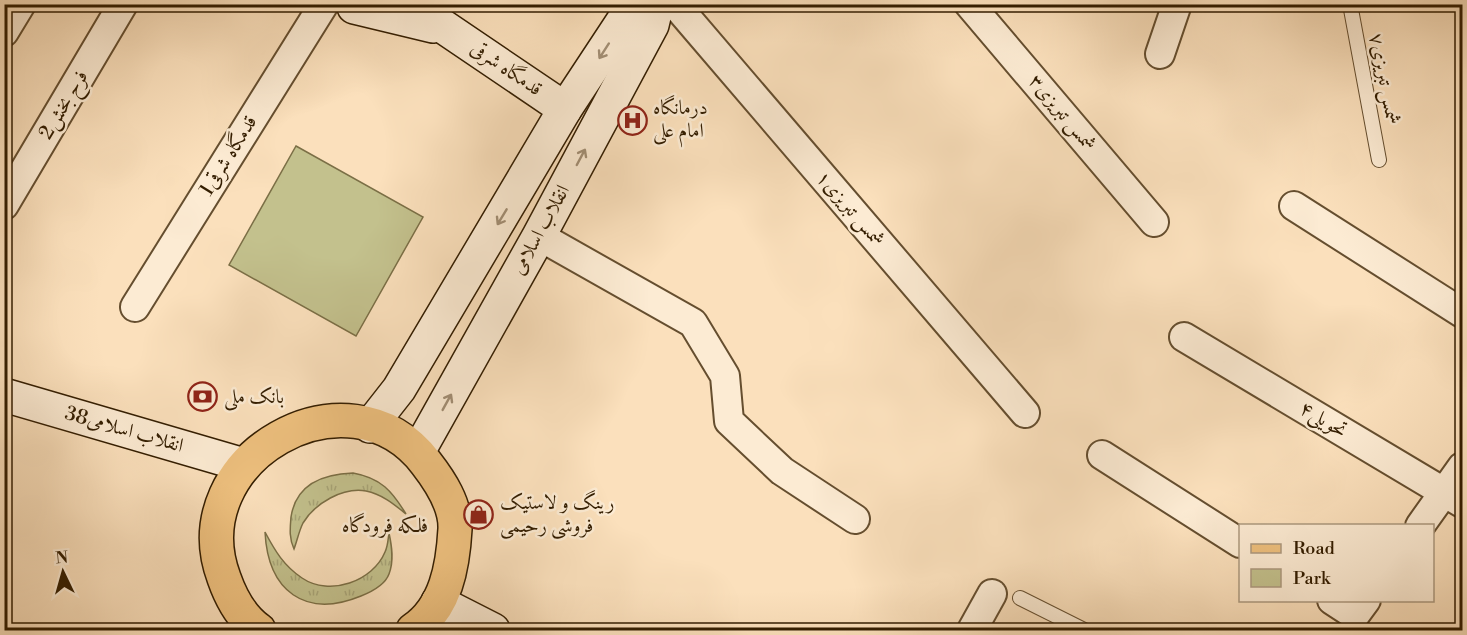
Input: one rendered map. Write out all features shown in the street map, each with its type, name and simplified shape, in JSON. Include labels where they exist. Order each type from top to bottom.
[{"type":"main road","name":"قدمگاه شرقی","points":[[410,4],[566,110]]},
{"type":"main road","name":"انقلاب اسلامی","points":[[370,426],[399,389],[566,110],[629,12],[639,4]]},
{"type":"main road","name":"انقلاب اسلامی","points":[[418,453],[539,236],[652,25],[657,4]]},
{"type":"main road","name":"قدمگاه شرقی","points":[[345,5],[446,29]]},
{"type":"main road","name":"38انقلاب اسلامی","points":[[4,395],[244,465]]},
{"type":"main road","points":[[254,629],[231,598],[219,565],[217,529],[225,495],[244,465],[270,441],[301,426],[335,421],[370,426],[387,432],[418,453],[442,485],[455,524],[453,564],[438,602],[413,630]]},
{"type":"main road","points":[[438,602],[492,630]]},
{"type":"street","points":[[4,32],[21,4]]},
{"type":"street","name":"2فرح بخش","points":[[4,205],[123,4]]},
{"type":"street","name":"شمس تبریزی۱","points":[[675,4],[1025,413]]},
{"type":"street","name":"شمس تبریزی۳","points":[[969,4],[1154,222]]},
{"type":"street","points":[[1160,54],[1177,4]]},
{"type":"street","name":"1قدمگاه شرقی","points":[[135,307],[345,5]]},
{"type":"street","points":[[1294,206],[1462,313]]},
{"type":"street","points":[[539,236],[693,323],[725,376],[729,421],[782,471],[855,519]]},
{"type":"street","name":"تحویلی۴","points":[[1184,337],[1454,497]]},
{"type":"street","points":[[1102,455],[1239,542]]},
{"type":"street","points":[[1421,524],[1454,497],[1462,467]]},
{"type":"street","points":[[972,630],[992,594]]},
{"type":"street","points":[[1335,602],[1355,615],[1365,602]]},
{"type":"lane","name":"شمس تبریزی۷","points":[[1350,4],[1379,160]]},
{"type":"lane","points":[[1020,598],[1084,630]]},
{"type":"green space","points":[[296,146],[423,217],[356,336],[229,265]]},
{"type":"green space","points":[[353,473],[371,478],[385,487],[406,514],[388,500],[372,492],[357,490],[339,494],[322,503],[308,516],[303,523],[294,549],[290,529],[291,517],[299,496],[313,483],[322,479]]},
{"type":"green space","points":[[265,532],[285,563],[302,578],[313,584],[337,586],[361,578],[379,562],[385,552],[389,533],[392,564],[387,578],[381,585],[361,596],[323,604],[307,601],[293,595],[273,570]]},
{"type":"place","name":"درمانگاه امام علی","points":[[632,120]]},
{"type":"place","name":"بانک ملی","points":[[203,397]]},
{"type":"place","name":"رینگ و لاستیک فروشی رحیمی","points":[[479,515]]},
{"type":"district","name":"فلکه فرودگاه","points":[[385,526]]}]
